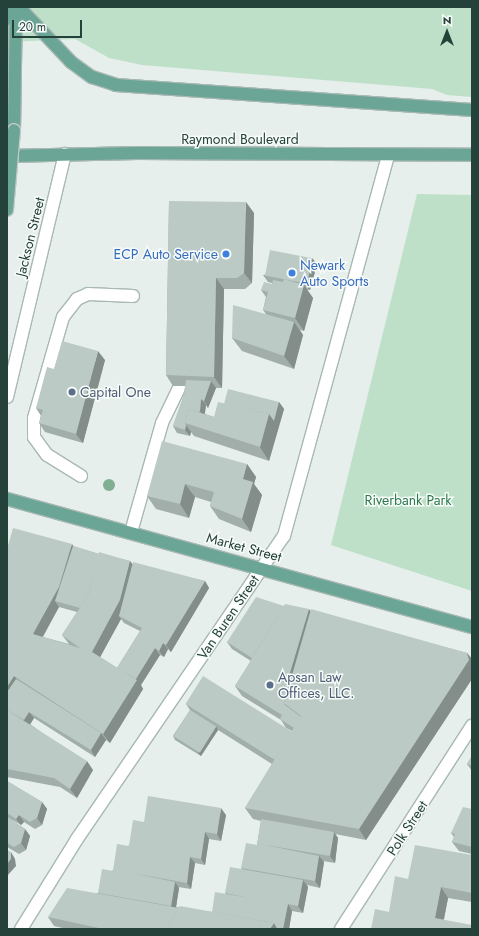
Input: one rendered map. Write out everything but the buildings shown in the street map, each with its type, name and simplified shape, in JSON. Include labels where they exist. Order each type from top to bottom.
[{"type":"main road","points":[[7,20],[15,7]]},
{"type":"main road","name":"Jackson Street","points":[[7,210],[14,130],[18,42],[15,7]]},
{"type":"main road","points":[[19,7],[50,42],[92,76],[116,85],[472,110]]},
{"type":"main road","name":"Raymond Boulevard","points":[[7,156],[66,154],[472,155]]},
{"type":"main road","name":"Market Street","points":[[7,499],[262,567],[472,627]]},
{"type":"street","name":"Jackson Street","points":[[7,397],[66,154]]},
{"type":"street","name":"Van Buren Street","points":[[21,929],[77,840],[284,536],[388,155]]},
{"type":"street","points":[[81,476],[47,456],[34,437],[34,418],[63,317],[77,299],[88,294],[133,296]]},
{"type":"street","points":[[132,532],[162,423],[180,386]]},
{"type":"street","name":"Polk Street","points":[[341,929],[472,726]]},
{"type":"green space","points":[[7,7],[472,7],[472,97],[447,95],[432,89],[142,65],[109,58],[75,39],[7,42]]},
{"type":"green space","name":"Riverbank Park","points":[[417,194],[472,195],[472,591],[331,545]]},
{"type":"place","name":"ECP Auto Service","points":[[226,254]]},
{"type":"place","name":"Newark Auto Sports","points":[[292,273]]},
{"type":"place","name":"Capital One","points":[[72,392]]},
{"type":"place","name":"Apsan Law Offices, LLC.","points":[[270,685]]}]
